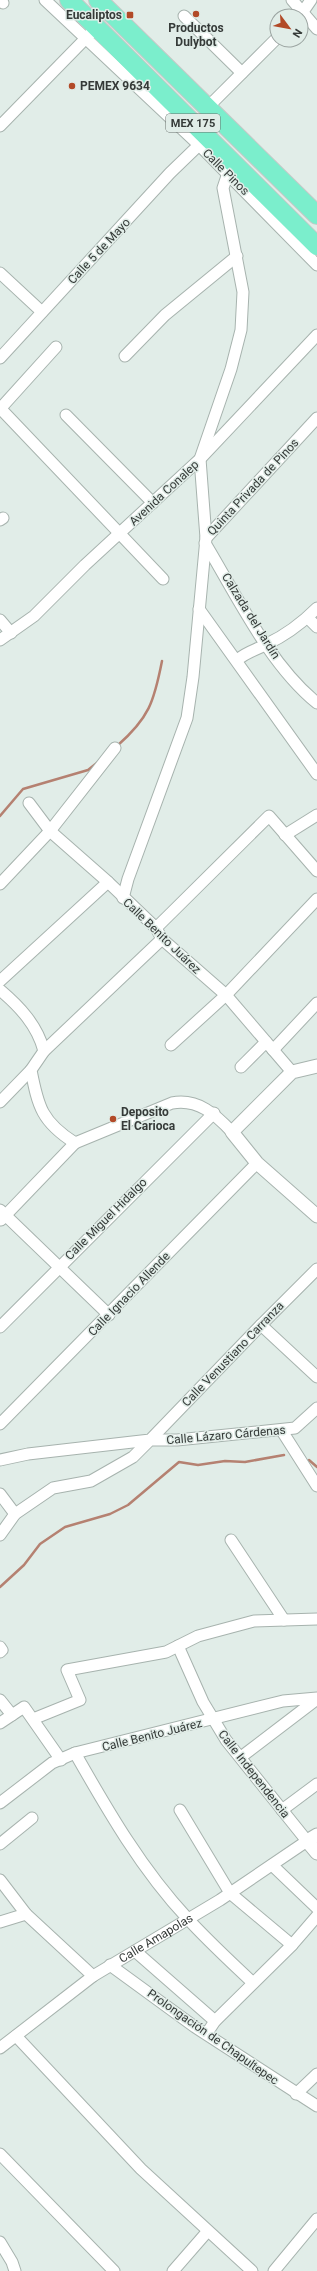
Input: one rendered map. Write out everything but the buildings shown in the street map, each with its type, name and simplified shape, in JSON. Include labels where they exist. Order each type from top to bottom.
[{"type":"highway","name":"MEX 175","points":[[69,0],[91,33],[316,257]]},
{"type":"highway","name":"MEX 175","points":[[98,0],[317,215]]},
{"type":"street","name":"Calle Pinos","points":[[45,0],[91,33],[199,145],[316,257]]},
{"type":"street","points":[[184,16],[242,73]]},
{"type":"street","points":[[309,22],[317,29]]},
{"type":"street","points":[[0,126],[91,33]]},
{"type":"street","points":[[208,107],[269,46]]},
{"type":"street","name":"Calle 5 de Mayo","points":[[0,358],[199,145]]},
{"type":"street","points":[[123,898],[128,879],[170,759],[186,718],[193,677],[205,540],[200,459],[227,382],[241,330],[243,292],[223,188],[228,173]]},
{"type":"street","points":[[126,356],[165,315],[237,256]]},
{"type":"street","points":[[0,273],[42,312]]},
{"type":"street","name":"Avenida Conalep","points":[[0,640],[34,616],[200,459],[317,335]]},
{"type":"street","points":[[56,347],[0,409],[162,579]]},
{"type":"street","points":[[66,415],[153,503]]},
{"type":"street","name":"Quinta Privada de Pinos","points":[[205,540],[317,418]]},
{"type":"street","name":"Calzada del Jardín","points":[[205,540],[266,644],[304,692],[317,703]]},
{"type":"street","points":[[237,660],[246,652],[266,644],[308,618],[317,608]]},
{"type":"street","points":[[199,609],[237,660],[269,709],[317,774]]},
{"type":"street","points":[[308,618],[317,627]]},
{"type":"street","points":[[0,620],[11,633]]},
{"type":"street","points":[[0,884],[50,830],[115,748]]},
{"type":"street","name":"Calle Benito Juárez","points":[[29,803],[50,830],[156,928],[162,939],[226,995],[292,1072]]},
{"type":"street","points":[[285,836],[317,815]]},
{"type":"street","points":[[156,928],[269,816],[317,871]]},
{"type":"street","points":[[0,981],[108,882]]},
{"type":"street","points":[[171,1045],[226,995],[317,899]]},
{"type":"street","points":[[0,1102],[31,1070],[44,1051],[162,939]]},
{"type":"street","points":[[0,990],[17,1004],[30,1020],[40,1035],[44,1051]]},
{"type":"street","points":[[241,1067],[270,1046],[317,1003]]},
{"type":"street","points":[[232,1132],[292,1072],[317,1066]]},
{"type":"street","points":[[31,1070],[37,1099],[43,1115],[64,1136],[75,1143]]},
{"type":"street","points":[[109,1315],[59,1266],[2,1216],[75,1143],[172,1103],[184,1101],[214,1113],[232,1132],[257,1163],[315,1211]]},
{"type":"street","name":"Calle Miguel Hidalgo","points":[[0,1327],[59,1266],[214,1113]]},
{"type":"street","name":"Calle Ignacio Allende","points":[[0,1424],[257,1163]]},
{"type":"street","name":"Calle Venustiano Carranza","points":[[14,1514],[53,1488],[91,1481],[133,1458],[317,1269]]},
{"type":"street","points":[[261,1325],[317,1377]]},
{"type":"street","name":"Calle Lázaro Cárdenas","points":[[150,1440],[177,1440],[282,1431],[296,1428],[317,1408]]},
{"type":"street","points":[[282,1431],[317,1486]]},
{"type":"street","points":[[0,1460],[28,1454],[150,1440]]},
{"type":"street","points":[[0,1494],[14,1514],[0,1535]]},
{"type":"street","points":[[231,1540],[284,1620]]},
{"type":"street","points":[[33,1720],[80,1700],[67,1670],[166,1652],[198,1636],[254,1621],[317,1619]]},
{"type":"street","name":"Calle Independencia","points":[[178,1646],[214,1720],[226,1740],[282,1810],[312,1838],[317,1853]]},
{"type":"street","points":[[0,1648],[2,1650],[0,1652]]},
{"type":"street","name":"Calle Benito Juárez","points":[[0,1803],[52,1763],[75,1754],[214,1720],[283,1701],[317,1698]]},
{"type":"street","name":"Calle Benito Juárez","points":[[241,1757],[317,1698]]},
{"type":"street","points":[[0,1700],[12,1715]]},
{"type":"street","points":[[0,1723],[24,1707],[61,1760]]},
{"type":"street","points":[[75,1754],[113,1820],[166,1894],[188,1919],[253,1983]]},
{"type":"street","points":[[282,1810],[317,1784]]},
{"type":"street","points":[[180,1810],[230,1893],[292,1944]]},
{"type":"street","points":[[0,1844],[32,1818]]},
{"type":"street","name":"Calle Amapolas","points":[[0,2048],[93,1976],[230,1893],[312,1838]]},
{"type":"street","points":[[272,1865],[317,1908]]},
{"type":"street","points":[[0,1880],[26,1914],[93,1976]]},
{"type":"street","points":[[0,1922],[26,1914]]},
{"type":"street","points":[[206,2033],[215,2021],[292,1944],[317,1916]]},
{"type":"street","points":[[135,1951],[215,2021]]},
{"type":"street","name":"Prolongación de Chapultepec","points":[[110,1965],[195,2027],[296,2094],[317,2106]]},
{"type":"street","points":[[16,2036],[141,2169],[207,2232],[252,2271]]},
{"type":"street","points":[[296,2094],[317,2074]]},
{"type":"street","points":[[0,2154],[114,2271]]},
{"type":"street","points":[[274,2271],[317,2219]]},
{"type":"street","points":[[174,2271],[207,2232]]},
{"type":"street","points":[[0,2242],[12,2262],[15,2271]]},
{"type":"waterway","points":[[117,746],[128,736],[143,718],[153,699],[162,661]]},
{"type":"waterway","points":[[0,816],[23,789],[88,770],[98,762]]},
{"type":"waterway","points":[[0,1587],[24,1565],[40,1544],[65,1527],[110,1514],[128,1505],[179,1462],[198,1465],[225,1461],[245,1462],[284,1455]]},
{"type":"waterway","points":[[309,1460],[317,1467]]},
{"type":"place","name":"Productos Dulybot","points":[[196,14]]},
{"type":"place","name":"Eucaliptos","points":[[130,15]]},
{"type":"place","name":"PEMEX 9634","points":[[72,86]]},
{"type":"place","name":"Deposito El Carioca","points":[[113,1119]]}]
